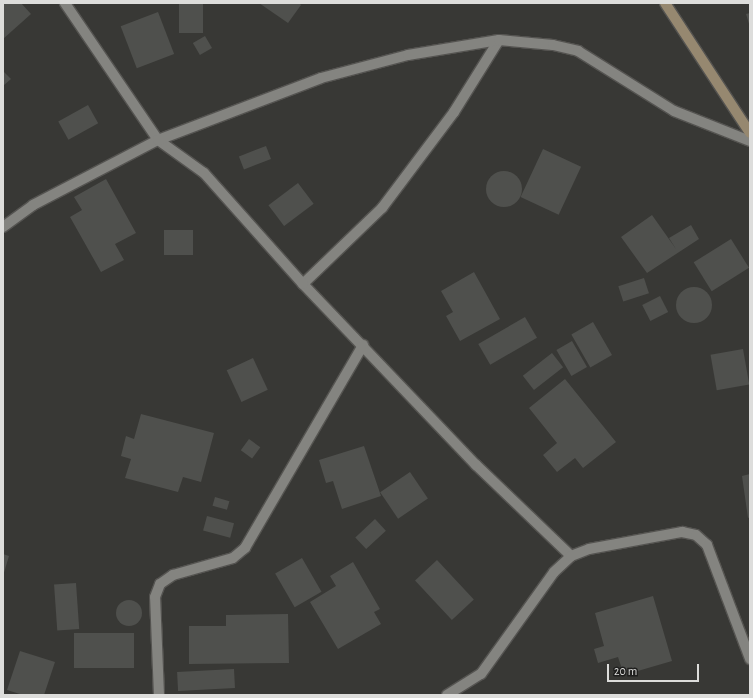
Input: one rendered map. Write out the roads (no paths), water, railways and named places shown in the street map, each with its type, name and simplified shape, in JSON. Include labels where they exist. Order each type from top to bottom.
[{"type":"street","points":[[65,3],[158,140],[204,173],[303,284],[363,345],[476,465],[571,556]]},
{"type":"street","points":[[665,3],[750,133]]},
{"type":"street","points":[[303,284],[382,208],[454,112],[499,40]]},
{"type":"street","points":[[3,228],[33,205],[158,140],[321,78],[408,55],[499,40],[553,45],[578,51],[674,111],[750,141]]},
{"type":"street","points":[[159,695],[155,598],[160,584],[173,575],[233,558],[245,548],[363,345]]},
{"type":"street","points":[[447,695],[480,674],[554,572],[571,556],[589,549],[682,532],[696,536],[707,545],[750,659]]}]
